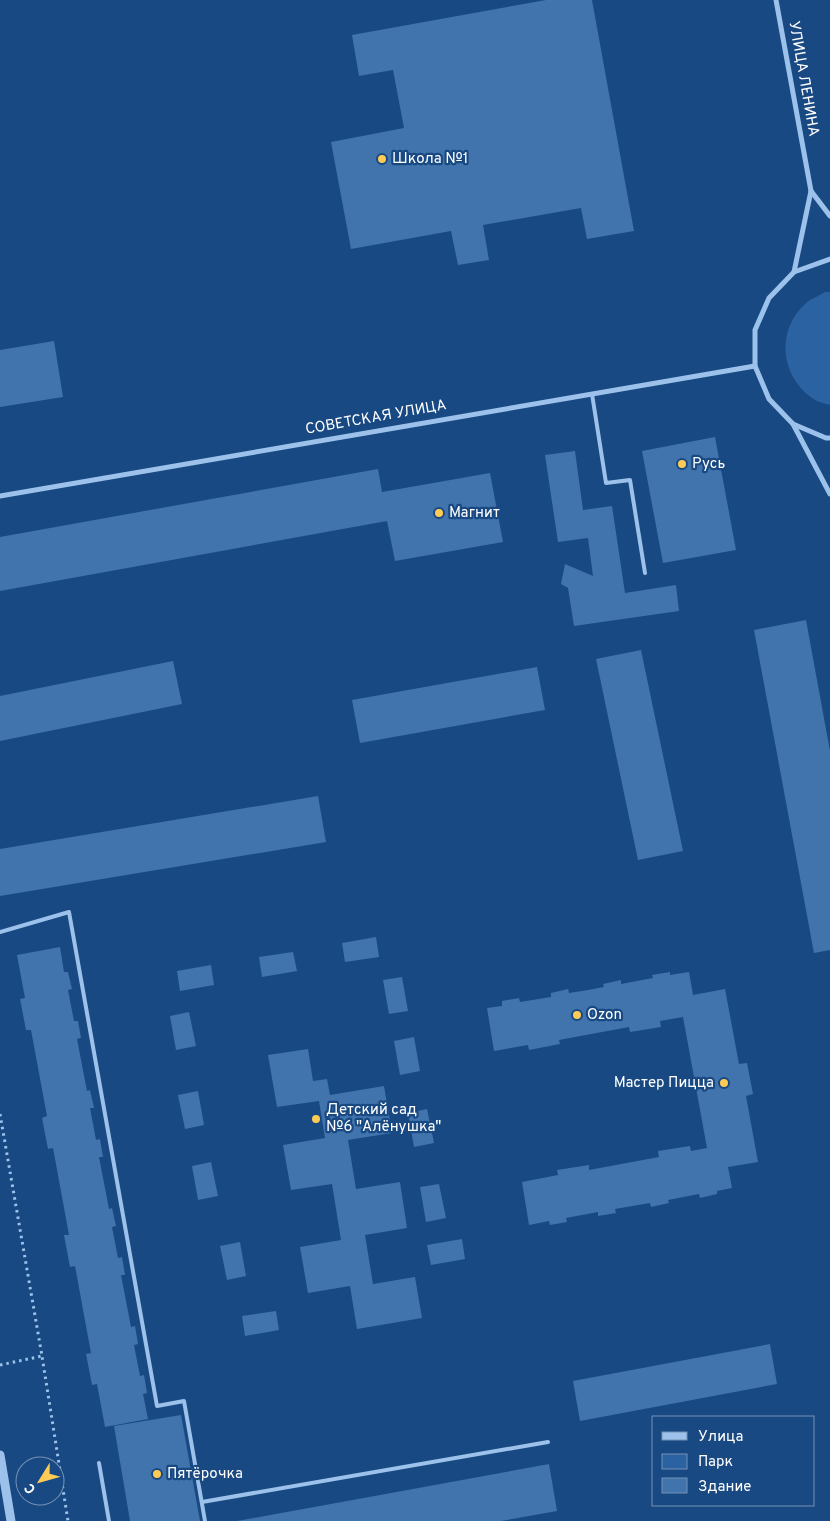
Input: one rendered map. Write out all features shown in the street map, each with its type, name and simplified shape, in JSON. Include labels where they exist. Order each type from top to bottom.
[{"type":"street","name":"УЛИЦА ЛЕНИНА","points":[[776,0],[811,191]]},
{"type":"street","points":[[811,191],[830,216]]},
{"type":"street","points":[[794,272],[811,191]]},
{"type":"street","points":[[830,259],[794,272],[769,298],[755,330],[756,366],[769,398],[793,424],[830,494]]},
{"type":"street","name":"СОВЕТСКАЯ УЛИЦА","points":[[0,496],[756,366]]},
{"type":"street","points":[[793,424],[830,438]]},
{"type":"street","points":[[0,1455],[12,1521]]},
{"type":"lane","points":[[592,394],[606,483],[630,480],[645,572]]},
{"type":"lane","points":[[0,932],[69,912],[157,1406],[184,1401],[204,1521]]},
{"type":"lane","points":[[202,1502],[548,1442]]},
{"type":"lane","points":[[98,1463],[109,1521]]},
{"type":"path","points":[[0,1114],[42,1356],[68,1521]]},
{"type":"path","points":[[0,1365],[42,1356]]},
{"type":"green space","points":[[825,292],[830,292],[830,405],[814,399],[801,388],[793,377],[788,365],[786,352],[789,327],[796,315],[807,302]]},
{"type":"building","points":[[546,0],[592,0],[634,231],[587,239],[581,208],[483,225],[489,260],[458,265],[451,231],[351,249],[331,142],[404,128],[393,70],[359,76],[352,35]]},
{"type":"building","points":[[54,341],[63,397],[0,407],[0,350]]},
{"type":"building","points":[[715,437],[736,550],[663,563],[642,451]]},
{"type":"building","points":[[575,451],[583,510],[612,506],[625,593],[676,585],[679,611],[574,626],[568,588],[561,584],[565,564],[593,576],[588,538],[558,542],[545,455]]},
{"type":"building","points":[[378,469],[382,492],[490,473],[503,542],[395,561],[387,521],[0,591],[0,537]]},
{"type":"building","points":[[806,620],[830,751],[830,950],[814,953],[754,630]]},
{"type":"building","points":[[641,650],[683,851],[638,860],[596,659]]},
{"type":"building","points":[[173,661],[182,704],[0,741],[0,696]]},
{"type":"building","points":[[537,667],[545,710],[360,743],[352,700]]},
{"type":"building","points":[[318,796],[326,842],[0,896],[0,849]]},
{"type":"building","points":[[376,937],[379,957],[345,962],[342,943]]},
{"type":"building","points":[[60,947],[64,972],[68,972],[72,989],[68,990],[74,1021],[78,1021],[81,1038],[77,1039],[87,1091],[90,1090],[94,1108],[90,1108],[96,1140],[100,1139],[103,1157],[99,1157],[109,1209],[112,1208],[116,1226],[112,1227],[118,1258],[122,1257],[125,1275],[121,1275],[131,1327],[135,1326],[138,1344],[134,1345],[140,1376],[144,1375],[147,1393],[143,1394],[148,1419],[105,1427],[97,1384],[92,1385],[86,1354],[91,1353],[75,1266],[70,1267],[64,1235],[69,1235],[53,1148],[48,1149],[42,1118],[47,1116],[31,1030],[26,1030],[20,999],[25,998],[17,955]]},
{"type":"building","points":[[293,952],[297,971],[262,977],[259,957]]},
{"type":"building","points":[[211,965],[214,985],[180,991],[177,971]]},
{"type":"building","points":[[670,972],[670,975],[689,972],[693,995],[725,989],[739,1064],[747,1063],[753,1094],[746,1096],[758,1162],[728,1167],[732,1188],[717,1191],[717,1194],[700,1198],[699,1194],[668,1200],[669,1203],[651,1207],[650,1203],[615,1209],[616,1213],[598,1216],[598,1212],[566,1218],[567,1222],[550,1225],[549,1221],[529,1225],[522,1182],[558,1175],[557,1170],[589,1165],[589,1170],[659,1157],[658,1151],[690,1146],[691,1151],[707,1148],[683,1017],[660,1021],[661,1027],[630,1032],[629,1027],[559,1040],[560,1044],[529,1050],[528,1045],[494,1051],[487,1008],[502,1006],[502,1001],[519,998],[520,1002],[551,997],[551,993],[568,989],[569,993],[588,990],[604,987],[603,984],[621,980],[621,984],[653,978],[652,975]]},
{"type":"building","points":[[402,977],[408,1011],[389,1014],[383,980]]},
{"type":"building","points":[[189,1012],[196,1046],[176,1050],[170,1016]]},
{"type":"building","points":[[414,1037],[420,1071],[400,1075],[394,1041]]},
{"type":"building","points":[[308,1049],[313,1081],[327,1079],[330,1095],[384,1086],[392,1133],[348,1140],[356,1189],[400,1182],[407,1228],[365,1235],[373,1284],[415,1277],[422,1318],[357,1329],[350,1286],[308,1293],[300,1247],[341,1240],[332,1184],[291,1190],[283,1145],[325,1138],[319,1101],[277,1107],[268,1055]]},
{"type":"building","points":[[198,1091],[204,1125],[185,1129],[178,1095]]},
{"type":"building","points":[[427,1109],[434,1143],[414,1147],[408,1113]]},
{"type":"building","points":[[211,1162],[218,1196],[198,1200],[192,1166]]},
{"type":"building","points":[[439,1184],[446,1218],[426,1222],[420,1187]]},
{"type":"building","points":[[462,1239],[465,1259],[431,1265],[427,1245]]},
{"type":"building","points":[[240,1242],[246,1276],[227,1280],[220,1246]]},
{"type":"building","points":[[276,1311],[279,1330],[245,1336],[242,1316]]},
{"type":"building","points":[[770,1344],[777,1384],[580,1421],[573,1381]]},
{"type":"building","name":"Пятёрочка","points":[[181,1415],[200,1521],[130,1521],[114,1426]]},
{"type":"building","points":[[549,1464],[557,1511],[501,1521],[237,1521]]},
{"type":"place","name":"Школа №1","points":[[382,159]]},
{"type":"place","name":"Русь","points":[[682,464]]},
{"type":"place","name":"Магнит","points":[[439,513]]},
{"type":"place","name":"Ozon","points":[[577,1015]]},
{"type":"place","name":"Мастер Пицца","points":[[724,1083]]},
{"type":"place","name":"Детский сад №6 \"Алёнушка\"","points":[[316,1119]]},
{"type":"place","name":"Пятёрочка","points":[[157,1474]]}]
